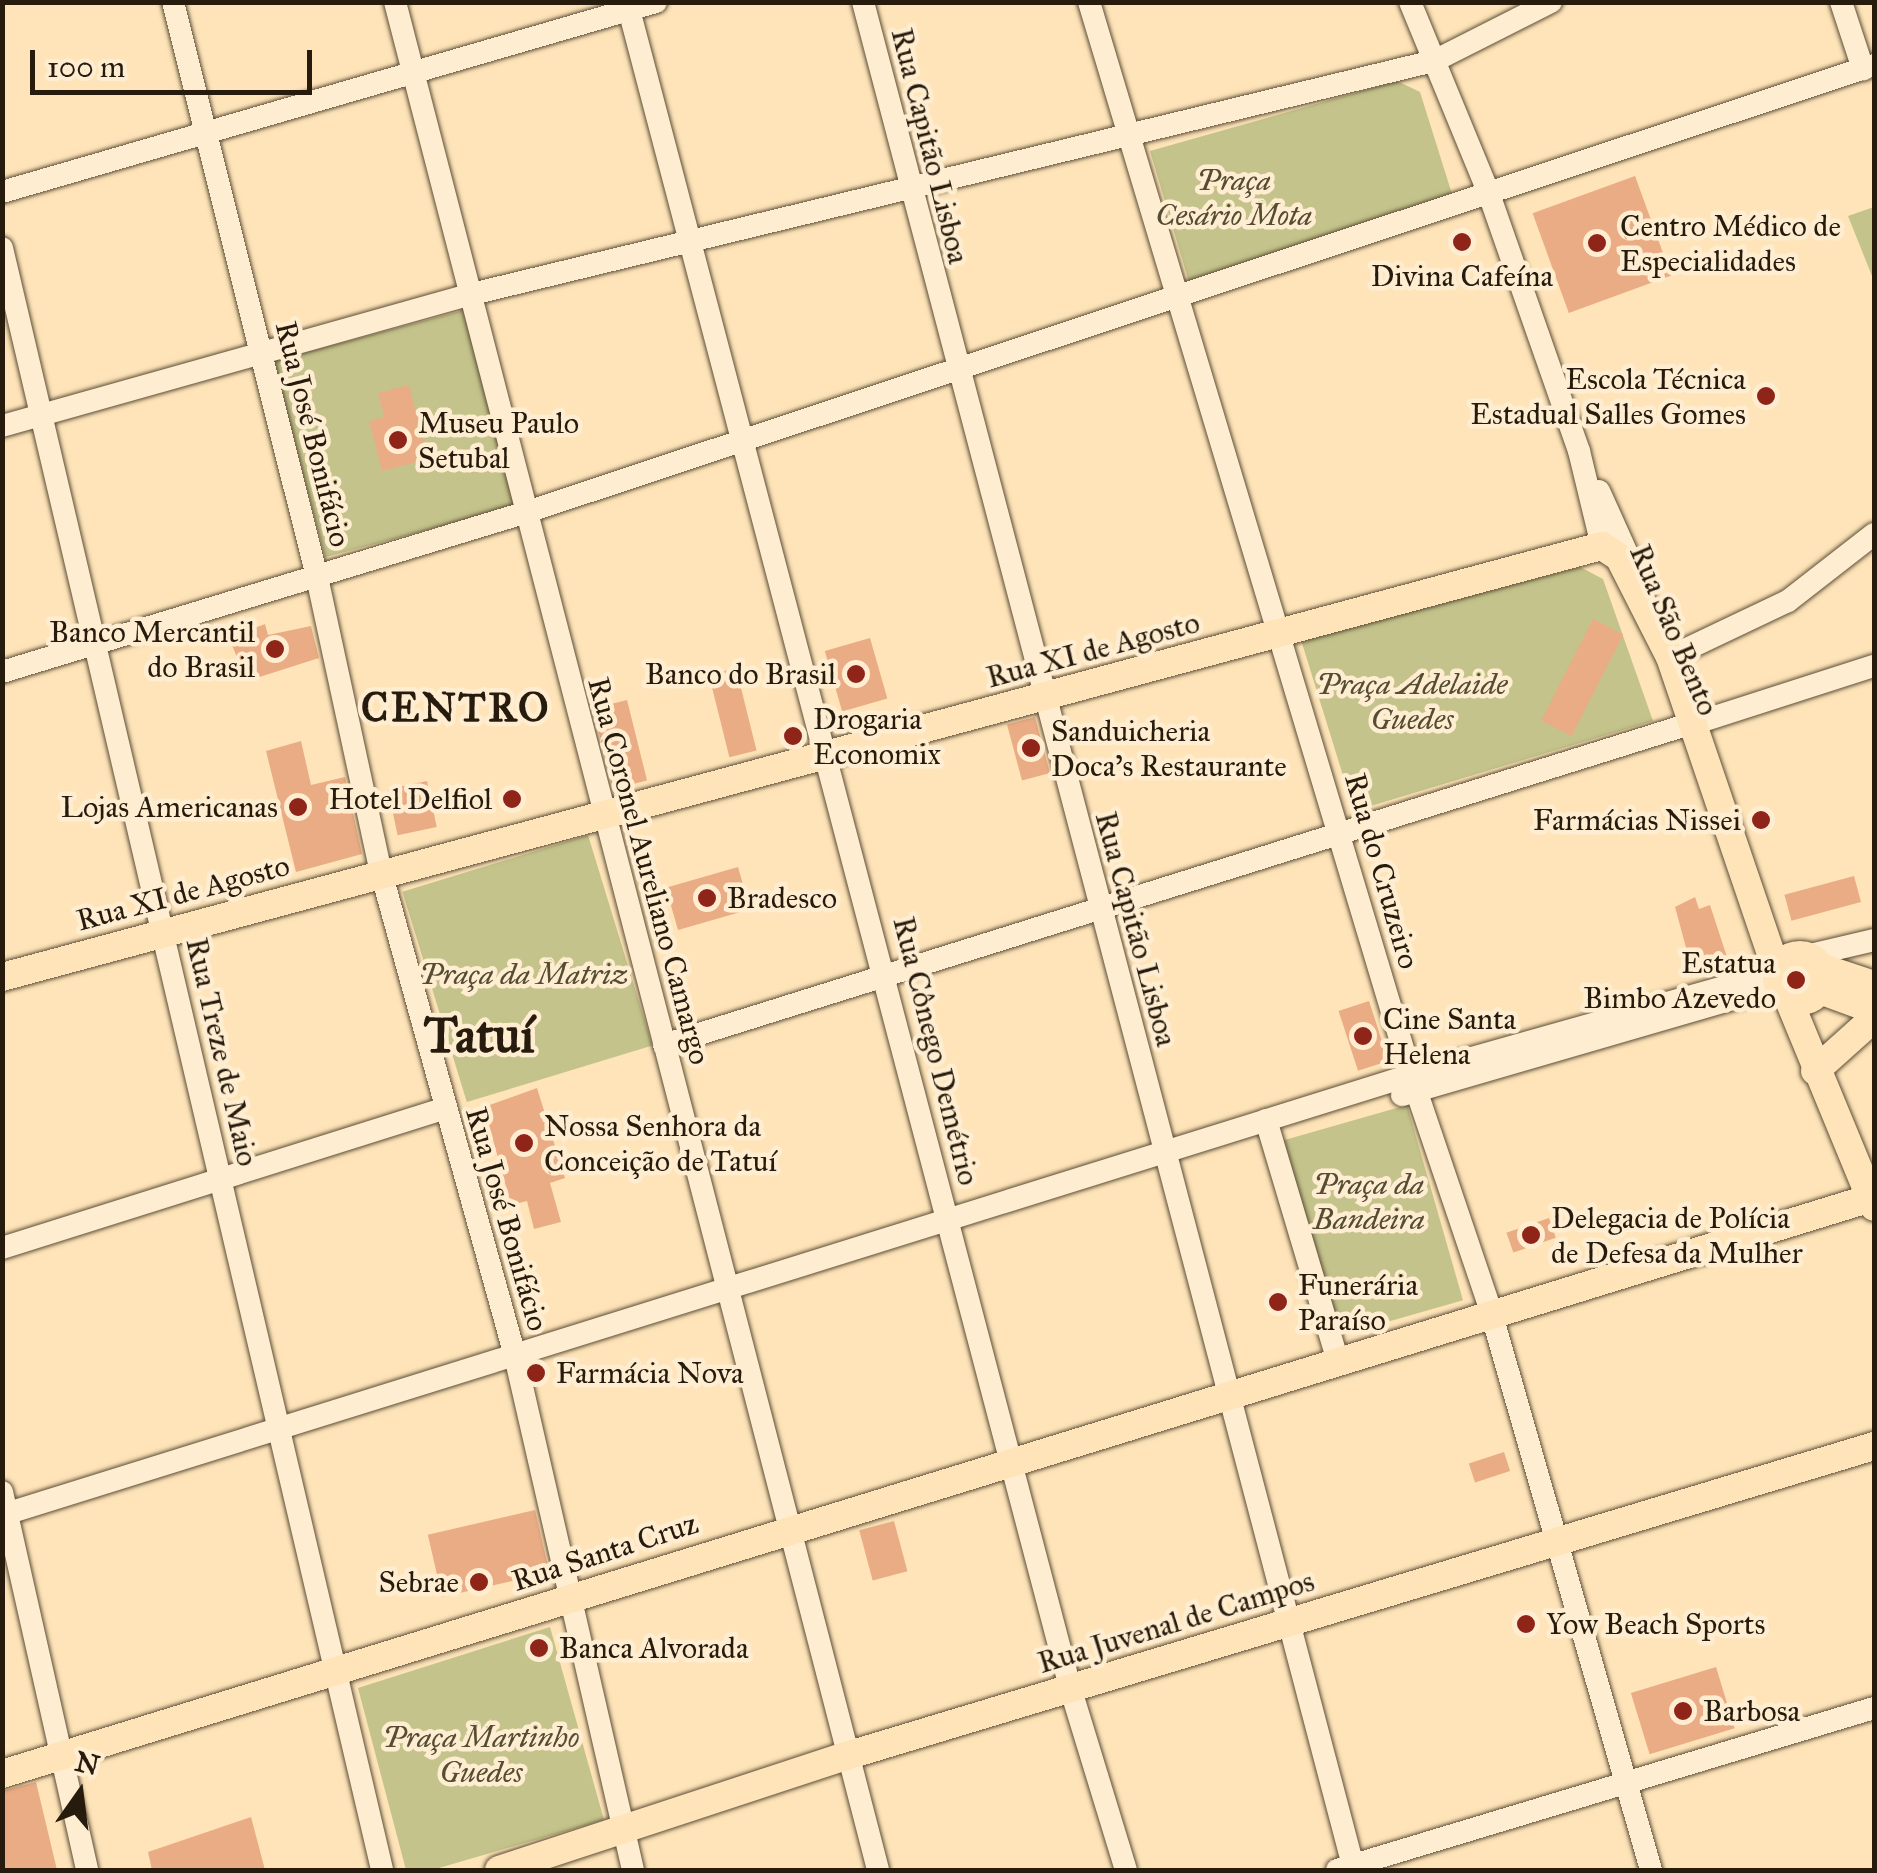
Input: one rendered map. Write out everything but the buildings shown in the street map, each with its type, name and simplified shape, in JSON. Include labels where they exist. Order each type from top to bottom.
[{"type":"main road","name":"Rua XI de Agosto","points":[[600,812],[1602,546]]},
{"type":"main road","points":[[1602,546],[1619,557],[1670,657]]},
{"type":"main road","name":"Rua São Bento","points":[[1602,546],[1688,725],[1755,908],[1799,978],[1815,1071],[1872,1202]]},
{"type":"main road","name":"Rua São Bento","points":[[1670,657],[1688,725]]},
{"type":"main road","points":[[382,872],[600,812]]},
{"type":"main road","name":"Rua XI de Agosto","points":[[2,978],[382,872]]},
{"type":"main road","points":[[1799,978],[1874,985]]},
{"type":"main road","points":[[1799,978],[1874,1010]]},
{"type":"main road","points":[[1815,1071],[1874,1018]]},
{"type":"main road","name":"Rua Santa Cruz","points":[[2,1774],[1337,1358],[1872,1202]]},
{"type":"main road","name":"Rua Juvenal de Campos","points":[[499,1870],[846,1756],[1874,1446]]},
{"type":"street","name":"Rua José Bonifácio","points":[[173,2],[317,576],[382,872],[444,1109],[515,1356],[633,1870]]},
{"type":"street","name":"Rua Coronel Aureliano Camargo","points":[[395,2],[472,294],[600,812],[664,1045],[723,1290],[878,1870]]},
{"type":"street","points":[[2,192],[414,75],[628,7],[656,2]]},
{"type":"street","name":"Rua Capitão Lisboa","points":[[863,2],[954,366],[1290,1622],[1348,1869]]},
{"type":"street","name":"Rua do Cruzeiro","points":[[1089,2],[1181,296],[1415,1085],[1491,1312],[1624,1787],[1651,1870]]},
{"type":"street","name":"Rua São Bento","points":[[1410,2],[1489,194],[1579,451],[1670,657]]},
{"type":"street","points":[[2,426],[472,294],[693,246],[1129,131],[1434,61],[1551,2]]},
{"type":"street","points":[[2,672],[95,638],[526,512],[954,366],[1181,296],[1869,67],[1841,2]]},
{"type":"street","name":"Rua Cônego Demétrio","points":[[628,7],[886,974],[1070,1687],[1126,1870]]},
{"type":"street","name":"Rua Treze de Maio","points":[[2,248],[38,416],[95,638],[221,1177],[332,1672],[382,1870]]},
{"type":"street","name":"Rua São Bento","points":[[1579,451],[1602,546]]},
{"type":"street","points":[[1670,657],[1788,601],[1874,534]]},
{"type":"street","points":[[664,1045],[1874,666]]},
{"type":"street","points":[[87,1870],[4,1507],[515,1356],[1266,1120],[1415,1085],[1799,978],[1874,940]]},
{"type":"street","points":[[2,1248],[444,1109]]},
{"type":"street","points":[[1266,1120],[1337,1358]]},
{"type":"street","points":[[1348,1869],[1874,1708]]},
{"type":"green space","name":"Praça Cesário Mota","points":[[1397,81],[1420,92],[1452,194],[1189,282],[1150,151]]},
{"type":"green space","points":[[1874,207],[1874,281],[1848,216]]},
{"type":"green space","points":[[464,310],[517,506],[325,557],[273,361]]},
{"type":"green space","name":"Praça Adelaide Guedes","points":[[1580,567],[1603,579],[1653,721],[1354,811],[1301,640]]},
{"type":"green space","name":"Praça da Matriz","points":[[588,835],[652,1045],[467,1102],[402,892]]},
{"type":"green space","name":"Praça da Bandeira","points":[[1407,1105],[1463,1300],[1339,1336],[1283,1141]]},
{"type":"green space","name":"Praça Martinho Guedes","points":[[550,1627],[604,1820],[432,1870],[406,1870],[358,1688]]},
{"type":"place","name":"Divina Cafeína","points":[[1462,242]]},
{"type":"place","name":"Centro Médico de Especialidades","points":[[1597,243]]},
{"type":"place","name":"Escola Técnica Estadual Salles Gomes","points":[[1766,396]]},
{"type":"place","name":"Museu Paulo Setubal","points":[[398,440]]},
{"type":"place","name":"Banco Mercantil do Brasil","points":[[275,649]]},
{"type":"place","name":"Banco do Brasil","points":[[856,674]]},
{"type":"place","name":"Drogaria Economix","points":[[793,736]]},
{"type":"place","name":"Sanduicheria Doca's Restaurante","points":[[1031,748]]},
{"type":"place","name":"Hotel Delfiol","points":[[512,799]]},
{"type":"place","name":"Lojas Americanas","points":[[298,807]]},
{"type":"place","name":"Farmácias Nissei","points":[[1761,820]]},
{"type":"place","name":"Bradesco","points":[[707,898]]},
{"type":"place","name":"Estatua Bimbo Azevedo","points":[[1796,980]]},
{"type":"place","name":"Cine Santa Helena","points":[[1363,1036]]},
{"type":"place","name":"Nossa Senhora da Conceição de Tatuí","points":[[524,1143]]},
{"type":"place","name":"Delegacia de Polícia de Defesa da Mulher","points":[[1531,1235]]},
{"type":"place","name":"Funerária Paraíso","points":[[1278,1302]]},
{"type":"place","name":"Farmácia Nova","points":[[536,1373]]},
{"type":"place","name":"Sebrae","points":[[479,1582]]},
{"type":"place","name":"Yow Beach Sports","points":[[1526,1624]]},
{"type":"place","name":"Banca Alvorada","points":[[539,1648]]},
{"type":"place","name":"Barbosa","points":[[1683,1711]]},
{"type":"district","name":"CENTRO","points":[[456,708]]},
{"type":"district","name":"Tatuí","points":[[479,1036]]}]
